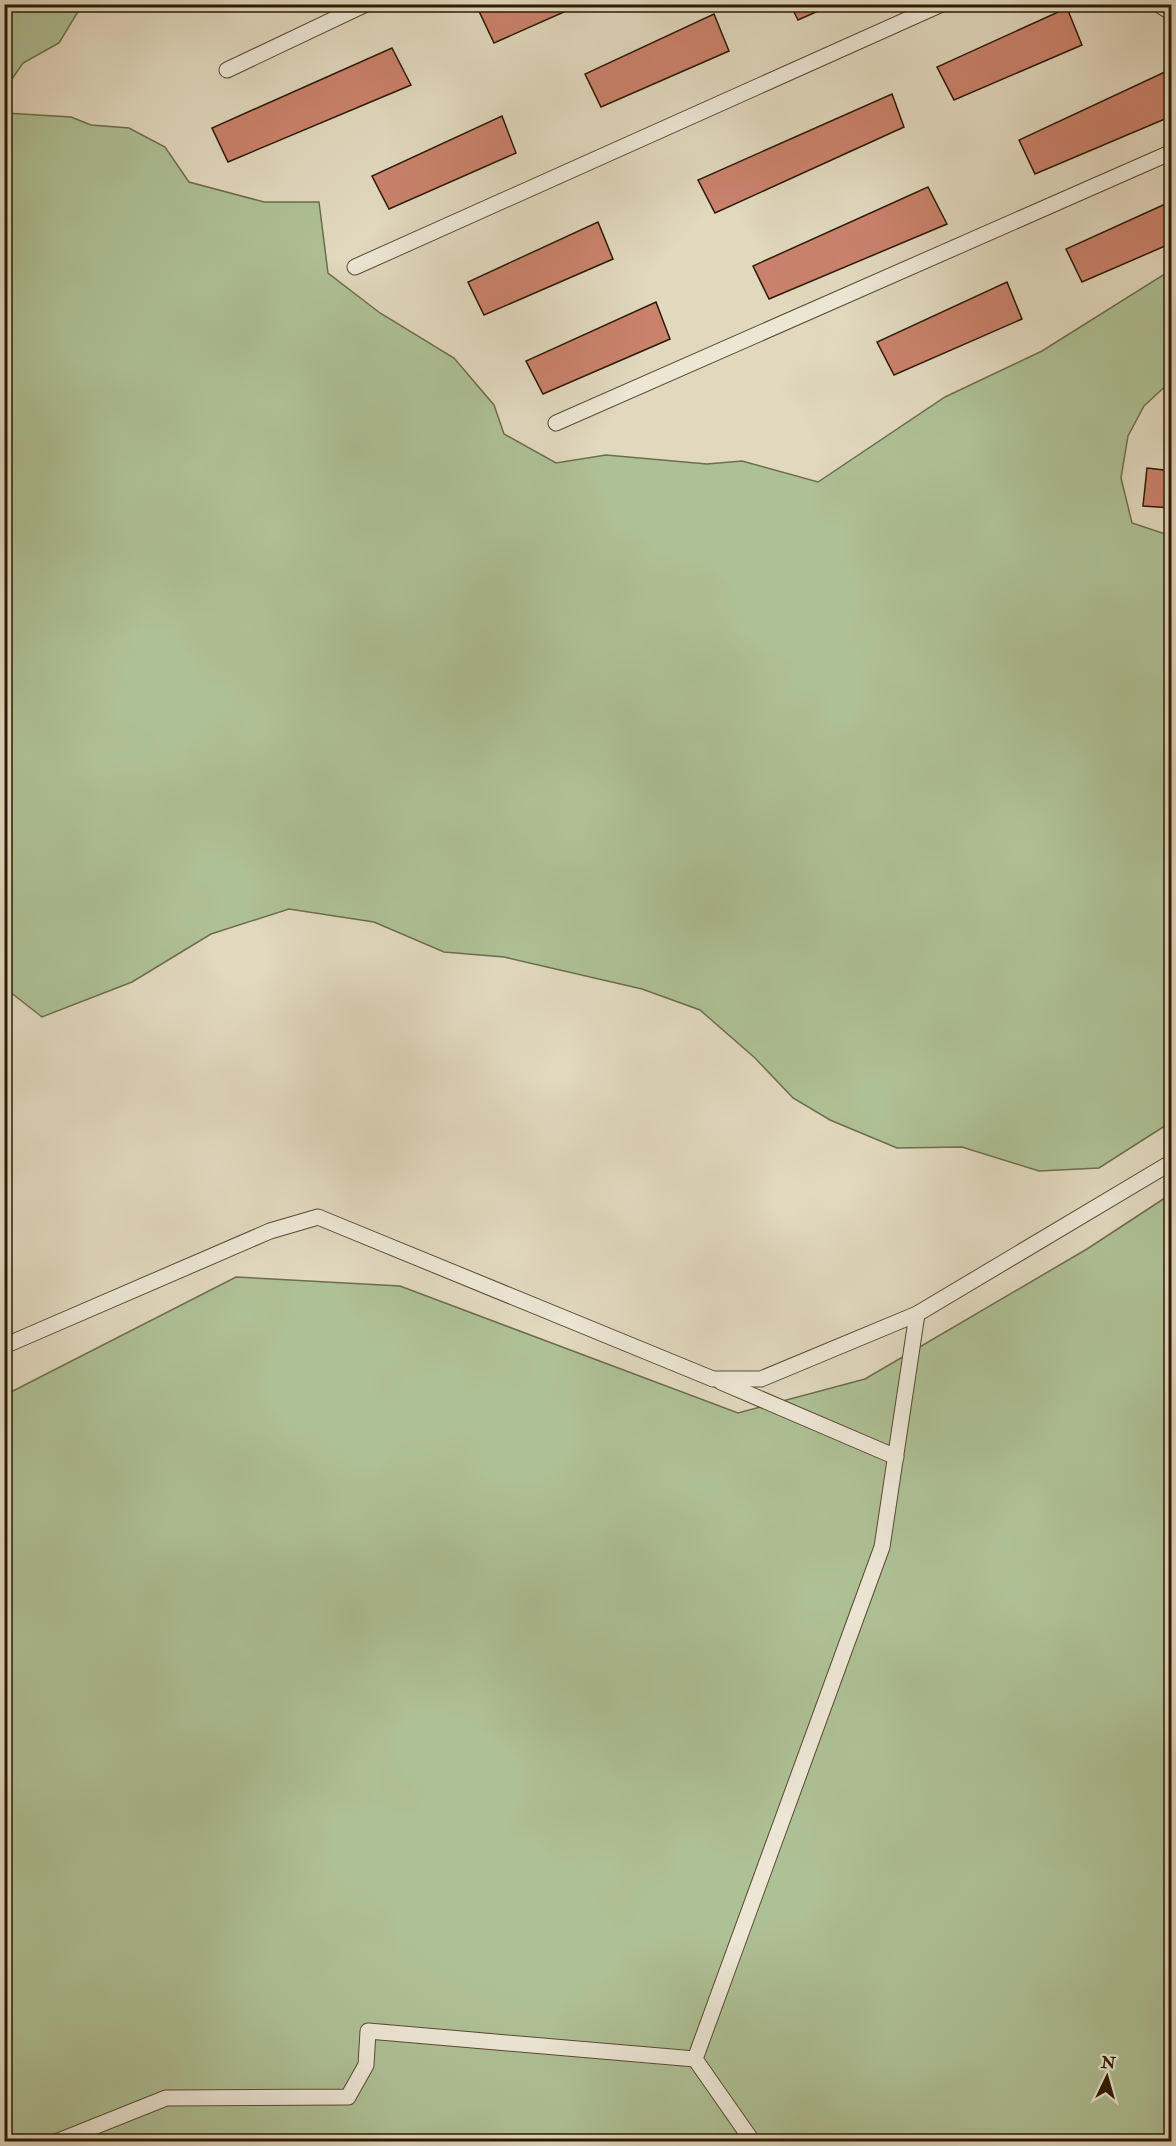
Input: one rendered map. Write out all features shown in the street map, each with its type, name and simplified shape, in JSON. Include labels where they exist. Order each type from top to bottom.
[{"type":"lane","points":[[227,70],[366,4]]},
{"type":"lane","points":[[355,267],[942,4]]},
{"type":"lane","points":[[1158,4],[1172,13]]},
{"type":"lane","points":[[556,423],[1172,152]]},
{"type":"lane","points":[[713,1378],[761,1379],[917,1314],[1172,1162]]},
{"type":"lane","points":[[4,1346],[270,1231],[318,1218],[713,1378],[896,1457]]},
{"type":"lane","points":[[694,2059],[882,1547],[917,1314]]},
{"type":"lane","points":[[56,2142],[166,2098],[348,2097],[366,2065],[368,2031],[694,2059],[753,2142]]},
{"type":"green space","points":[[5,4],[82,5],[59,43],[23,63],[5,89]]},
{"type":"green space","points":[[5,113],[71,117],[91,125],[129,128],[165,147],[189,182],[264,202],[319,202],[328,273],[380,313],[454,358],[494,405],[504,434],[556,463],[606,455],[707,464],[742,461],[818,482],[945,397],[1042,351],[1171,270],[1171,381],[1144,406],[1128,436],[1121,478],[1132,523],[1162,533],[1171,533],[1171,1122],[1099,1168],[1039,1171],[962,1147],[897,1148],[830,1120],[793,1098],[755,1058],[700,1010],[642,989],[504,957],[444,952],[374,922],[289,909],[211,934],[132,982],[42,1017],[5,988]]},
{"type":"green space","points":[[1171,1194],[1171,2141],[5,2142],[5,1395],[236,1277],[400,1286],[738,1413],[865,1379],[1087,1249]]},
{"type":"building","points":[[489,4],[582,4],[494,43],[478,9]]},
{"type":"building","points":[[790,4],[834,4],[798,20]]},
{"type":"building","points":[[1067,8],[1082,45],[954,100],[937,67]]},
{"type":"building","points":[[714,14],[729,51],[601,107],[585,74]]},
{"type":"building","points":[[392,48],[411,85],[228,162],[212,128]]},
{"type":"building","points":[[1167,71],[1172,79],[1172,116],[1035,174],[1019,140]]},
{"type":"building","points":[[892,94],[904,127],[715,213],[698,180]]},
{"type":"building","points":[[502,116],[516,153],[389,209],[372,176]]},
{"type":"building","points":[[928,187],[947,224],[769,299],[753,266]]},
{"type":"building","points":[[1172,201],[1172,243],[1082,282],[1066,249]]},
{"type":"building","points":[[598,222],[613,259],[484,315],[468,282]]},
{"type":"building","points":[[1007,282],[1022,319],[894,375],[877,342]]},
{"type":"building","points":[[656,302],[670,339],[543,394],[526,361]]},
{"type":"building","points":[[1147,468],[1172,471],[1172,508],[1143,506]]}]
